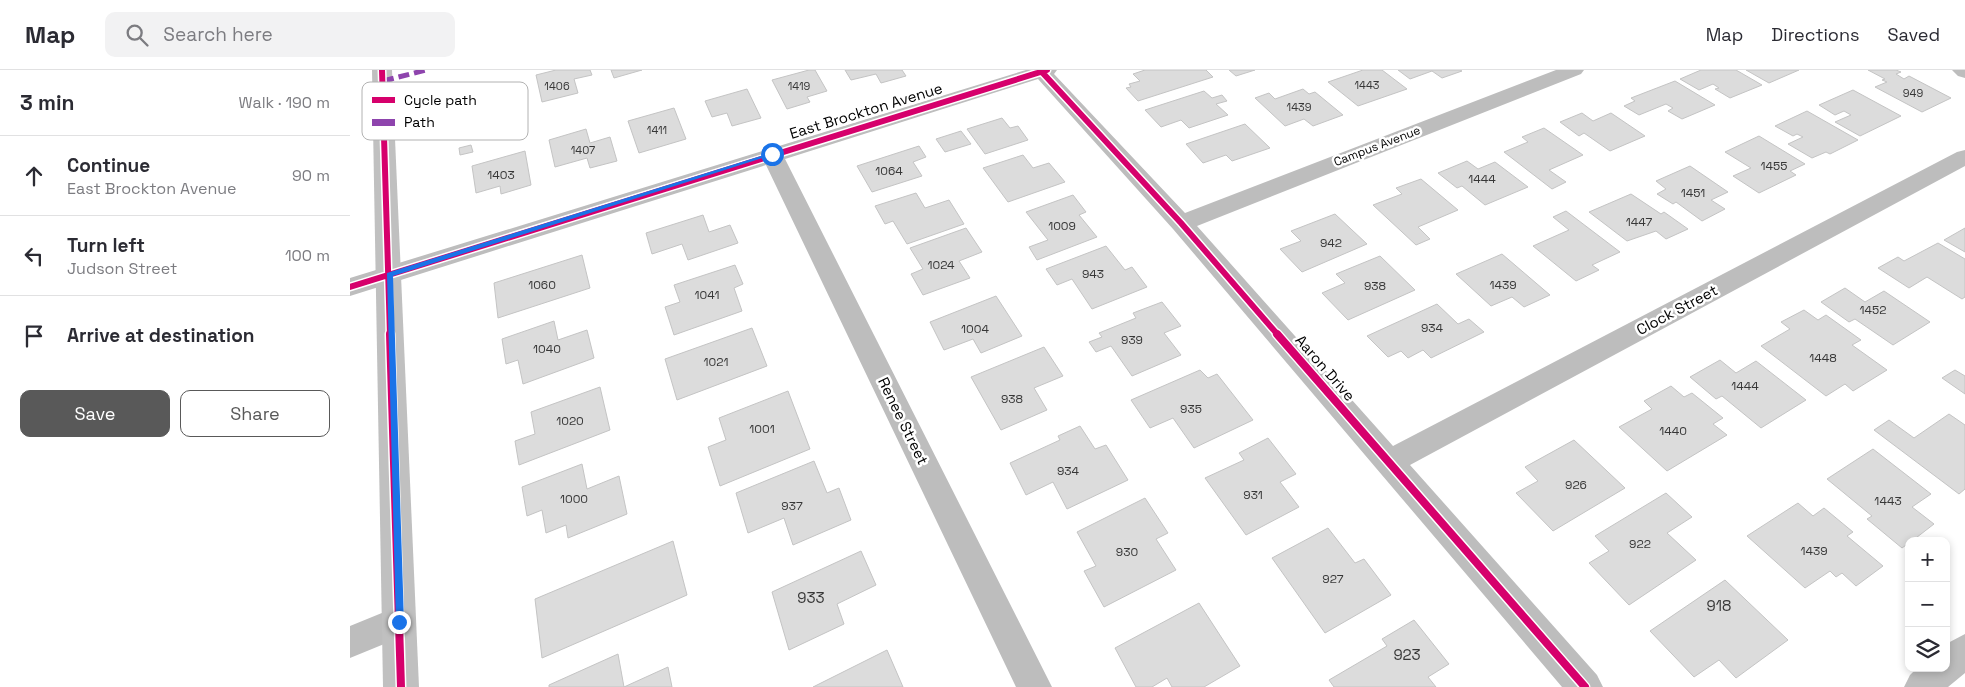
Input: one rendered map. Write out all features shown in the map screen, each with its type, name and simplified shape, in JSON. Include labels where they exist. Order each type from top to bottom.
[{"type":"main road","points":[[384,140],[401,687]]},
{"type":"street","name":"Campus Avenue","points":[[1180,223],[1574,70]]},
{"type":"street","name":"East Brockton Avenue","points":[[350,287],[1043,71]]},
{"type":"street","name":"Aaron Drive","points":[[1043,71],[1180,223],[1586,687]]},
{"type":"street","name":"Renee Street","points":[[772,154],[1034,687]]},
{"type":"street","name":"Clock Street","points":[[1389,462],[1965,157]]},
{"type":"street","points":[[350,642],[399,622]]},
{"type":"street","points":[[1950,663],[1965,651]]},
{"type":"street","points":[[1922,687],[1939,672]]},
{"type":"building","points":[[556,70],[590,70],[592,75],[574,79],[578,93],[542,102],[536,75]]},
{"type":"building","points":[[611,70],[642,70],[614,78]]},
{"type":"building","points":[[815,70],[827,91],[807,97],[810,102],[787,109],[772,80]]},
{"type":"building","points":[[845,70],[902,70],[906,76],[881,83],[876,74],[851,80]]},
{"type":"building","points":[[1145,70],[1206,70],[1213,77],[1138,101],[1126,88],[1131,87],[1129,84],[1140,81],[1133,74]]},
{"type":"building","points":[[1229,70],[1255,70],[1236,76]]},
{"type":"building","points":[[1363,70],[1382,70],[1407,89],[1358,106],[1328,82]]},
{"type":"building","points":[[1398,70],[1462,71],[1442,78],[1432,71],[1410,79]]},
{"type":"building","points":[[1701,70],[1736,70],[1762,85],[1730,98],[1715,89],[1719,88],[1713,84],[1699,90],[1680,79]]},
{"type":"building","points":[[1746,70],[1799,70],[1769,83]]},
{"type":"building","points":[[1868,70],[1896,70],[1901,72],[1896,74],[1904,79],[1909,76],[1951,98],[1922,112],[1875,87],[1887,82]]},
{"type":"building","points":[[1675,81],[1715,105],[1682,119],[1668,111],[1673,108],[1666,104],[1639,115],[1624,106],[1635,101],[1631,98]]},
{"type":"building","points":[[747,89],[761,118],[732,126],[727,113],[712,117],[705,101]]},
{"type":"building","points":[[1303,89],[1309,94],[1315,92],[1343,115],[1313,126],[1304,119],[1285,126],[1255,98],[1269,93],[1275,99]]},
{"type":"building","points":[[1853,90],[1901,116],[1860,136],[1835,122],[1851,115],[1844,111],[1835,115],[1819,105]]},
{"type":"building","points":[[1204,91],[1212,98],[1222,95],[1227,101],[1216,104],[1228,115],[1189,128],[1181,120],[1161,127],[1145,110]]},
{"type":"building","points":[[674,108],[686,139],[639,153],[628,121]]},
{"type":"building","points":[[1807,111],[1858,140],[1830,154],[1826,152],[1812,158],[1788,144],[1803,137],[1797,134],[1793,136],[1775,126]]},
{"type":"building","points":[[1582,113],[1593,121],[1611,113],[1645,136],[1610,151],[1584,133],[1579,136],[1560,122]]},
{"type":"building","points":[[1002,118],[1010,128],[1018,126],[1028,140],[985,154],[967,129]]},
{"type":"building","points":[[1245,124],[1270,148],[1232,161],[1226,155],[1203,163],[1186,144]]},
{"type":"building","points":[[1544,128],[1583,155],[1549,170],[1566,182],[1552,189],[1504,152],[1528,142],[1522,137]]},
{"type":"building","points":[[586,129],[590,143],[610,137],[617,161],[590,168],[587,158],[555,167],[549,140]]},
{"type":"building","points":[[961,131],[971,144],[945,152],[936,139]]},
{"type":"building","points":[[1759,136],[1805,164],[1790,171],[1796,175],[1759,193],[1733,176],[1751,168],[1725,152]]},
{"type":"building","points":[[471,145],[473,152],[460,155],[459,148]]},
{"type":"building","points":[[919,146],[926,157],[913,162],[922,176],[872,192],[857,166]]},
{"type":"building","points":[[525,151],[531,185],[501,194],[500,186],[476,193],[472,166]]},
{"type":"building","points":[[1023,155],[1033,168],[1049,163],[1065,182],[1008,202],[983,168]]},
{"type":"building","points":[[1467,161],[1478,169],[1495,162],[1528,187],[1485,205],[1462,186],[1457,188],[1438,173]]},
{"type":"building","points":[[1690,166],[1728,192],[1711,200],[1725,209],[1702,221],[1676,202],[1673,204],[1657,194],[1666,189],[1656,181]]},
{"type":"building","points":[[1421,179],[1458,210],[1418,227],[1430,239],[1416,245],[1373,205],[1402,194],[1396,188]]},
{"type":"building","points":[[916,193],[925,208],[949,200],[964,224],[907,244],[893,221],[885,224],[875,206]]},
{"type":"building","points":[[1631,194],[1661,214],[1664,212],[1688,229],[1666,239],[1656,231],[1627,241],[1589,212]]},
{"type":"building","points":[[1073,195],[1086,212],[1079,215],[1097,237],[1037,260],[1029,247],[1048,240],[1026,212]]},
{"type":"building","points":[[1566,211],[1620,252],[1592,265],[1599,270],[1576,281],[1533,246],[1569,230],[1553,217]]},
{"type":"building","points":[[1335,214],[1367,244],[1302,272],[1280,249],[1301,241],[1291,231]]},
{"type":"building","points":[[703,215],[709,232],[730,225],[738,243],[688,260],[682,244],[652,254],[646,233]]},
{"type":"building","points":[[966,228],[982,252],[959,261],[970,278],[923,295],[911,274],[923,269],[910,248]]},
{"type":"building","points":[[1965,228],[1965,252],[1944,240]]},
{"type":"building","points":[[1938,243],[1965,259],[1965,297],[1962,299],[1927,277],[1909,288],[1878,268],[1898,257],[1904,261]]},
{"type":"building","points":[[1106,246],[1125,270],[1132,267],[1147,287],[1092,309],[1072,279],[1057,285],[1046,269]]},
{"type":"building","points":[[1502,254],[1550,295],[1524,307],[1512,297],[1491,306],[1456,274]]},
{"type":"building","points":[[582,255],[590,288],[498,318],[494,283]]},
{"type":"building","points":[[1380,256],[1415,290],[1348,320],[1322,293],[1345,283],[1336,274]]},
{"type":"building","points":[[735,265],[743,284],[734,288],[742,311],[674,335],[665,307],[680,302],[674,285]]},
{"type":"building","points":[[1845,288],[1865,302],[1884,291],[1930,322],[1893,345],[1855,319],[1849,322],[1821,302]]},
{"type":"building","points":[[996,296],[1022,336],[981,353],[973,339],[944,350],[930,322]]},
{"type":"building","points":[[1162,302],[1181,326],[1164,333],[1181,355],[1132,376],[1111,346],[1096,352],[1089,342],[1102,337],[1099,333],[1136,318],[1133,313]]},
{"type":"building","points":[[1437,304],[1458,324],[1469,319],[1484,332],[1431,358],[1423,350],[1408,358],[1401,351],[1388,357],[1367,336]]},
{"type":"building","points":[[1804,310],[1818,320],[1826,315],[1861,340],[1852,345],[1887,370],[1853,391],[1845,384],[1826,396],[1761,346],[1790,329],[1781,322]]},
{"type":"building","points":[[554,321],[558,340],[587,330],[594,358],[523,384],[518,360],[506,364],[502,339]]},
{"type":"building","points":[[752,328],[767,366],[677,400],[665,359]]},
{"type":"building","points":[[1044,347],[1063,376],[1034,388],[1047,410],[1001,430],[971,377]]},
{"type":"building","points":[[1720,360],[1736,373],[1756,361],[1806,400],[1761,428],[1722,396],[1716,399],[1690,377]]},
{"type":"building","points":[[1200,370],[1208,378],[1217,374],[1253,420],[1194,448],[1173,418],[1150,428],[1131,400]]},
{"type":"building","points":[[1955,370],[1965,376],[1965,394],[1942,378]]},
{"type":"building","points":[[1671,386],[1684,397],[1692,393],[1723,418],[1713,424],[1727,435],[1667,471],[1619,427],[1652,409],[1644,401]]},
{"type":"building","points":[[600,387],[610,430],[519,465],[515,441],[535,434],[531,412]]},
{"type":"building","points":[[788,391],[810,449],[720,486],[708,447],[726,440],[719,418]]},
{"type":"building","points":[[1949,414],[1965,425],[1965,489],[1959,494],[1874,430],[1889,420],[1914,438]]},
{"type":"building","points":[[1080,426],[1095,449],[1106,445],[1128,480],[1067,509],[1053,482],[1026,495],[1010,463],[1060,440],[1058,436]]},
{"type":"building","points":[[1268,438],[1296,474],[1280,482],[1299,507],[1246,535],[1205,478],[1244,460],[1239,453]]},
{"type":"building","points":[[1574,440],[1625,488],[1553,531],[1516,493],[1538,481],[1525,467]]},
{"type":"building","points":[[1873,449],[1931,494],[1912,507],[1934,524],[1917,537],[1905,537],[1905,546],[1902,548],[1867,519],[1872,516],[1827,479]]},
{"type":"building","points":[[814,461],[827,493],[839,488],[851,520],[793,545],[784,518],[748,533],[736,493]]},
{"type":"building","points":[[582,464],[587,489],[619,476],[627,514],[568,538],[566,525],[546,533],[542,510],[527,516],[522,487]]},
{"type":"building","points":[[1666,493],[1692,517],[1667,533],[1696,560],[1629,605],[1589,563],[1609,551],[1595,536]]},
{"type":"building","points":[[1145,498],[1168,533],[1156,539],[1176,570],[1104,607],[1084,571],[1096,566],[1077,532]]},
{"type":"building","points":[[1798,503],[1813,516],[1824,508],[1853,532],[1847,536],[1883,566],[1856,586],[1842,573],[1836,577],[1830,571],[1805,588],[1747,536]]},
{"type":"building","points":[[1328,528],[1355,563],[1364,559],[1391,595],[1325,633],[1272,558]]},
{"type":"building","points":[[673,541],[687,595],[542,658],[535,599]]},
{"type":"building","points":[[861,551],[876,585],[837,604],[844,624],[789,650],[772,592]]},
{"type":"building","points":[[1725,580],[1788,640],[1736,678],[1719,660],[1694,677],[1650,631]]},
{"type":"building","points":[[1199,603],[1240,666],[1204,687],[1172,687],[1167,678],[1152,687],[1136,687],[1115,648]]},
{"type":"building","points":[[1414,620],[1449,664],[1428,677],[1436,687],[1334,687],[1329,680],[1387,646],[1382,639]]},
{"type":"building","points":[[887,650],[903,687],[813,687]]},
{"type":"building","points":[[618,654],[624,687],[549,687],[549,685]]},
{"type":"building","points":[[668,667],[672,687],[624,687]]},
{"type":"marked path","points":[[383,81],[426,70]]},
{"type":"cycle path","points":[[382,70],[382,82]]},
{"type":"cycle path","points":[[1040,70],[1181,223],[1585,687]]},
{"type":"cycle path","points":[[350,287],[1047,70]]},
{"type":"cycle path","points":[[384,140],[401,687]]},
{"type":"route","points":[[399,622],[389,274],[772,154]]}]
